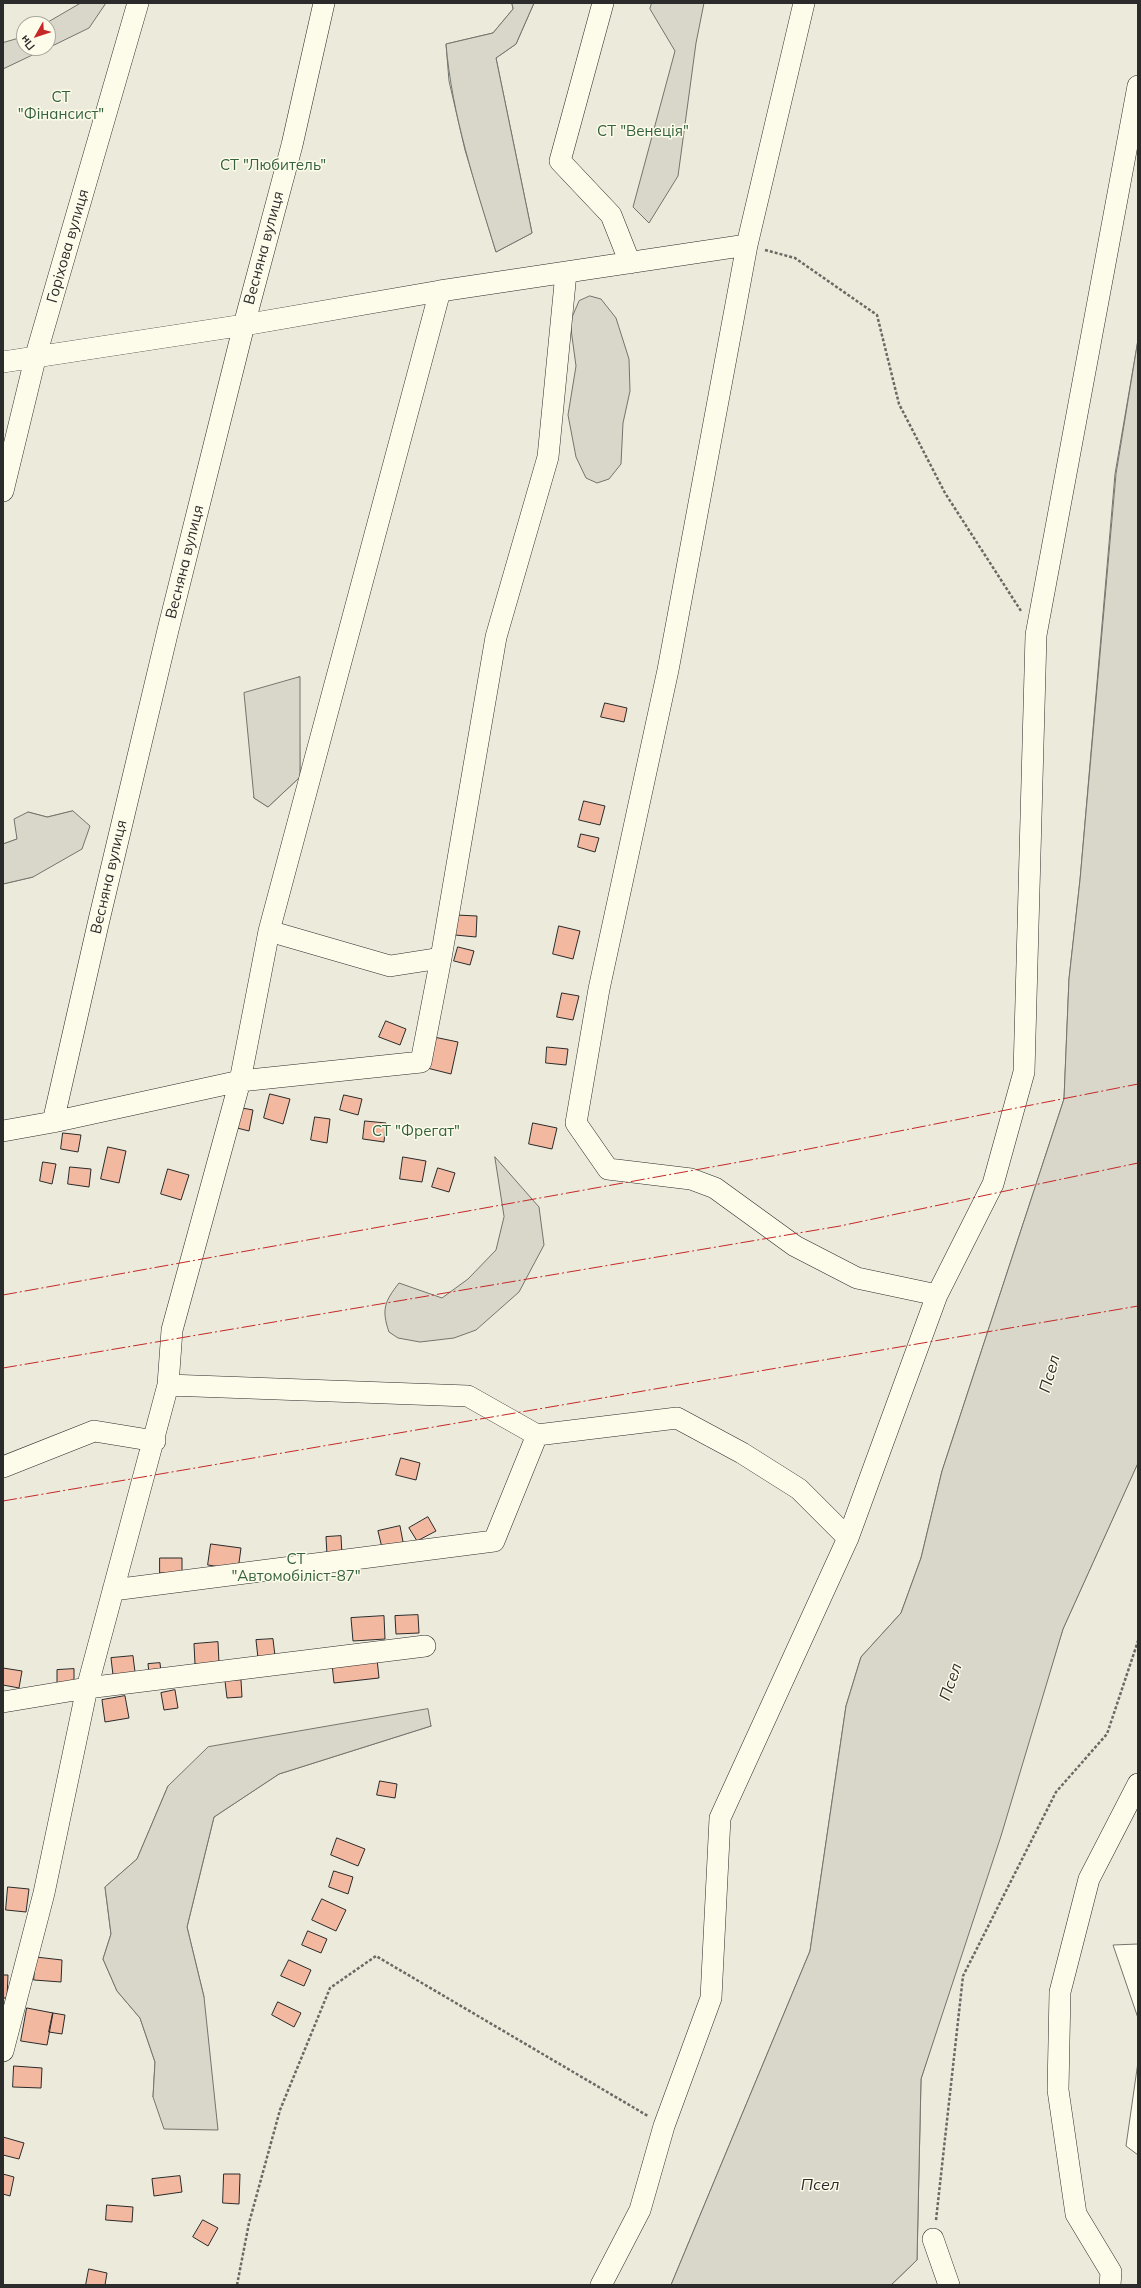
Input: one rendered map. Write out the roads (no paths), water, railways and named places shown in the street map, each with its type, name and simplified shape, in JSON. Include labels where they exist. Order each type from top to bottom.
[{"type":"street","name":"Горіхова вулиця","points":[[3,491],[36,355],[138,3]]},
{"type":"street","name":"Весняна вулиця","points":[[53,1122],[98,920],[244,325],[292,145],[324,3]]},
{"type":"street","points":[[603,3],[560,161],[611,215],[630,263]]},
{"type":"street","points":[[804,3],[747,245],[669,663],[599,989],[576,1123],[608,1169],[691,1179],[715,1188],[795,1246],[857,1278],[937,1295]]},
{"type":"street","points":[[601,2285],[640,2210],[664,2126],[711,1998],[720,1818],[848,1538],[937,1295],[993,1184],[1024,1072],[1036,635],[1138,86]]},
{"type":"street","points":[[3,362],[36,355],[244,325],[440,291],[747,245]]},
{"type":"street","points":[[3,1131],[53,1122],[240,1081],[421,1062],[441,958],[496,637],[548,457],[566,273]]},
{"type":"street","points":[[3,2051],[44,1894],[87,1688],[155,1441],[168,1385],[172,1330],[240,1081],[269,931],[440,291]]},
{"type":"street","points":[[269,931],[390,966],[441,958]]},
{"type":"street","points":[[168,1385],[468,1396],[537,1436],[677,1418],[742,1453],[799,1489],[848,1538]]},
{"type":"street","points":[[3,1467],[94,1431],[155,1441]]},
{"type":"street","points":[[113,1590],[494,1541],[537,1436]]},
{"type":"street","points":[[3,1702],[87,1688],[425,1646]]},
{"type":"street","points":[[1110,2285],[1111,2272],[1076,2214],[1058,2090],[1060,1992],[1089,1879],[1138,1784]]},
{"type":"street","points":[[934,2239],[949,2285]]},
{"type":"water","points":[[81,3],[106,3],[89,28],[56,44],[56,18]]},
{"type":"water","points":[[512,3],[534,3],[516,44],[496,58],[532,233],[496,252],[465,150],[453,97],[446,44],[493,33],[513,9]]},
{"type":"water","points":[[652,3],[704,3],[696,43],[678,176],[649,223],[633,207],[675,51],[650,9]]},
{"type":"water","points":[[16,39],[16,56],[30,56],[3,69],[3,43]]},
{"type":"water","points":[[590,296],[601,299],[616,318],[629,359],[630,391],[623,423],[621,464],[609,479],[597,483],[586,478],[576,457],[568,415],[576,366],[570,322],[579,301]]},
{"type":"water","name":"Псел","points":[[1138,340],[1138,1463],[1063,1629],[1001,1836],[921,2079],[917,2260],[891,2285],[671,2285],[810,1951],[846,1706],[861,1657],[901,1613],[921,1558],[942,1471],[1064,1099],[1069,979],[1080,880],[1116,474]]},
{"type":"water","points":[[300,677],[300,777],[268,807],[254,798],[244,693]]},
{"type":"water","points":[[73,811],[90,826],[82,849],[33,877],[3,884],[3,844],[17,839],[14,819],[28,812],[47,817]]},
{"type":"water","points":[[495,1157],[539,1207],[544,1245],[519,1292],[476,1330],[454,1338],[420,1342],[398,1338],[389,1332],[385,1311],[390,1295],[399,1283],[442,1298],[468,1279],[496,1250],[504,1217]]},
{"type":"water","points":[[428,1709],[431,1726],[279,1774],[214,1817],[187,1927],[204,1997],[218,2130],[164,2129],[153,2097],[155,2062],[140,2018],[117,1991],[103,1959],[111,1934],[105,1887],[137,1859],[168,1786],[208,1747]]},
{"type":"park label","name":"СТ \"Фiнансист\"","points":[[61,106]]},
{"type":"park label","name":"СТ \"Венеція\"","points":[[643,131]]},
{"type":"park label","name":"СТ \"Любитель\"","points":[[273,165]]},
{"type":"park label","name":"СТ \"Фрегат\"","points":[[416,1131]]},
{"type":"park label","name":"СТ \"Автомобiлiст-87\"","points":[[296,1568]]}]
